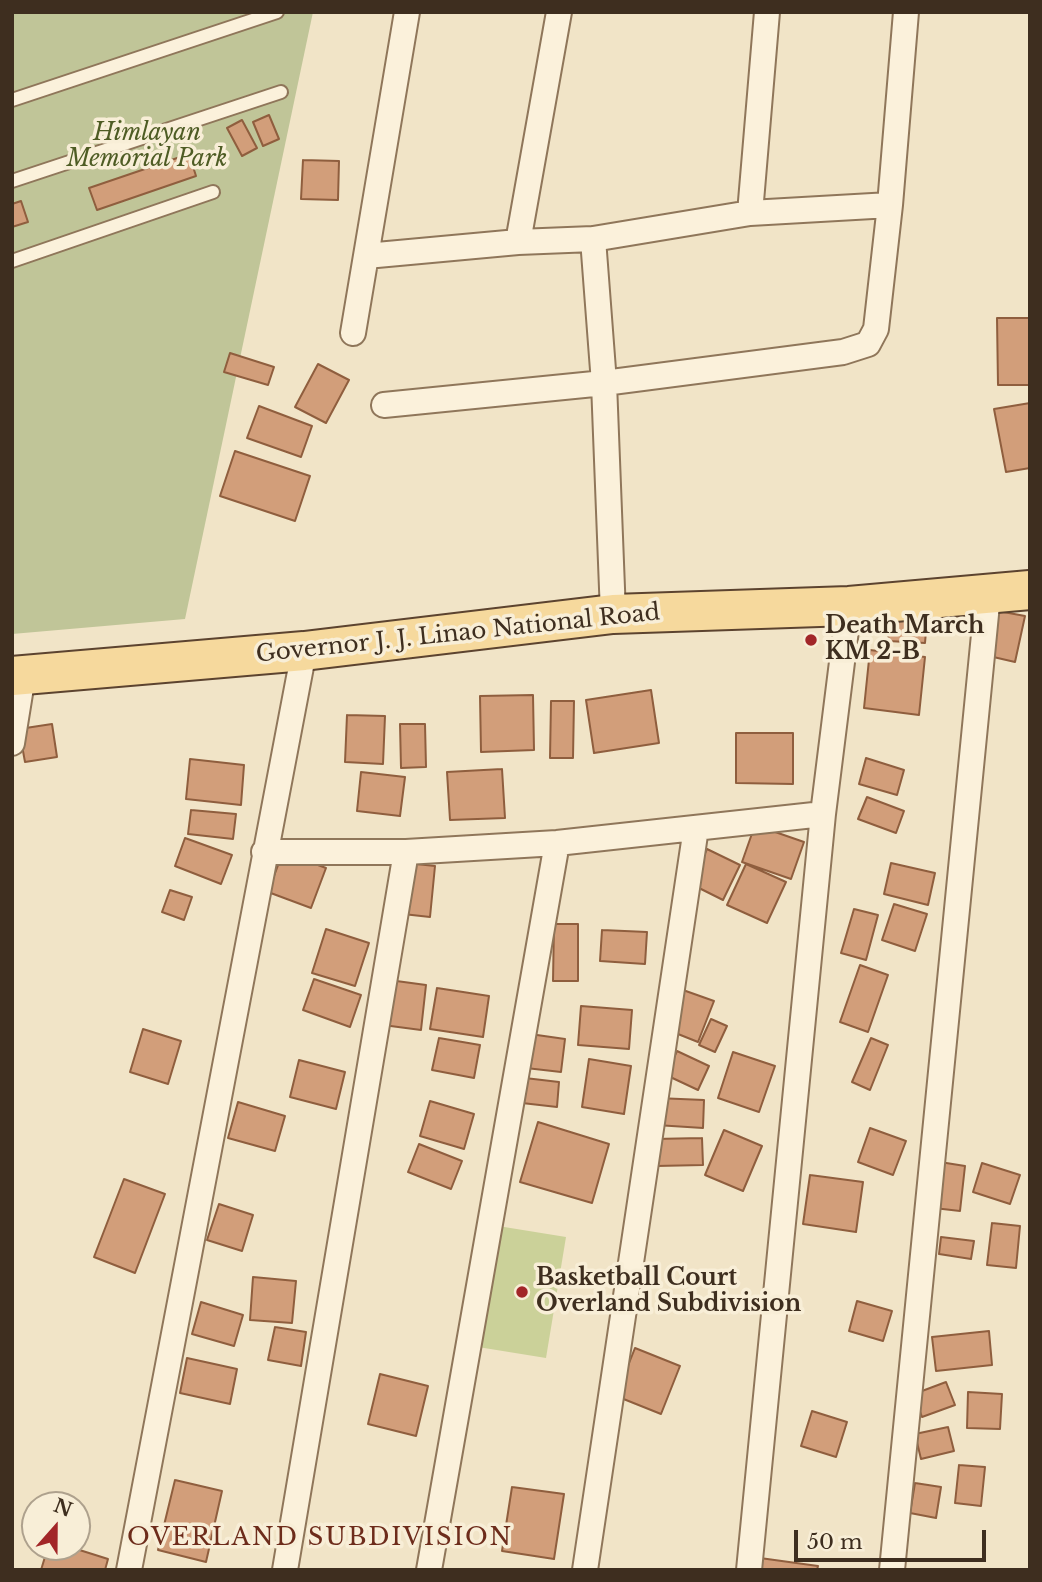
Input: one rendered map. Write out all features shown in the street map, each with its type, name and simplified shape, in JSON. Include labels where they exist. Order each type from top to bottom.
[{"type":"main road","name":"Governor J. J. Linao National Road","points":[[18,676],[304,651],[613,614],[849,606],[1030,590]]},
{"type":"street","points":[[353,332],[407,12]]},
{"type":"street","points":[[518,242],[559,12]]},
{"type":"street","points":[[750,213],[767,12]]},
{"type":"street","points":[[384,405],[604,383],[843,352],[868,344],[876,329],[890,205],[906,12]]},
{"type":"street","points":[[366,256],[518,242],[593,239],[750,213],[890,205]]},
{"type":"street","points":[[593,239],[604,383],[613,614]]},
{"type":"street","points":[[896,1568],[988,594]]},
{"type":"street","points":[[749,1570],[823,814],[849,606]]},
{"type":"street","points":[[129,1570],[304,651]]},
{"type":"street","points":[[12,743],[18,676]]},
{"type":"street","points":[[264,852],[406,852],[557,843],[823,814]]},
{"type":"street","points":[[585,1570],[696,828]]},
{"type":"street","points":[[429,1570],[557,843]]},
{"type":"street","points":[[285,1570],[406,852]]},
{"type":"lane","points":[[12,100],[277,12]]},
{"type":"lane","points":[[12,181],[281,92]]},
{"type":"lane","points":[[12,261],[213,192]]},
{"type":"green space","name":"Himlayan Memorial Park","points":[[12,12],[313,12],[185,619],[12,634]]},
{"type":"green space","name":"Basketball Court Overland Subdivision","points":[[498,1226],[566,1237],[546,1358],[478,1347]]},
{"type":"building","points":[[269,115],[279,139],[263,146],[253,122]]},
{"type":"building","points":[[242,120],[257,148],[242,156],[227,128]]},
{"type":"building","points":[[189,154],[196,176],[97,210],[89,188]]},
{"type":"building","points":[[303,160],[339,161],[338,200],[301,199]]},
{"type":"building","points":[[21,201],[28,222],[12,227],[12,204]]},
{"type":"building","points":[[997,318],[1030,318],[1030,385],[998,385]]},
{"type":"building","points":[[230,353],[274,367],[268,385],[224,372]]},
{"type":"building","points":[[318,364],[349,380],[326,423],[295,407]]},
{"type":"building","points":[[1030,403],[1030,468],[1006,472],[994,409]]},
{"type":"building","points":[[259,406],[312,426],[301,457],[247,438]]},
{"type":"building","points":[[235,451],[310,476],[295,521],[220,496]]},
{"type":"building","points":[[890,605],[928,608],[925,643],[888,641]]},
{"type":"building","points":[[998,611],[1025,616],[1015,662],[989,656]]},
{"type":"building","points":[[870,650],[925,657],[919,715],[864,708]]},
{"type":"building","points":[[651,690],[659,743],[594,753],[586,700]]},
{"type":"building","points":[[533,695],[534,750],[481,752],[480,696]]},
{"type":"building","points":[[551,701],[574,701],[573,758],[550,758]]},
{"type":"building","points":[[347,715],[385,716],[383,764],[345,762]]},
{"type":"building","points":[[52,724],[57,757],[25,762],[19,729]]},
{"type":"building","points":[[400,724],[425,724],[426,767],[401,768]]},
{"type":"building","points":[[736,733],[793,733],[793,784],[736,783]]},
{"type":"building","points":[[866,758],[904,770],[897,795],[859,784]]},
{"type":"building","points":[[190,759],[244,765],[241,805],[186,799]]},
{"type":"building","points":[[502,769],[505,818],[450,820],[447,772]]},
{"type":"building","points":[[361,772],[405,777],[400,816],[357,811]]},
{"type":"building","points":[[867,797],[904,811],[896,833],[858,819]]},
{"type":"building","points":[[191,810],[236,814],[233,839],[188,834]]},
{"type":"building","points":[[755,825],[804,842],[791,879],[742,862]]},
{"type":"building","points":[[185,838],[232,855],[221,884],[175,866]]},
{"type":"building","points":[[707,849],[740,865],[723,900],[691,884]]},
{"type":"building","points":[[283,852],[326,868],[311,908],[268,892]]},
{"type":"building","points":[[407,863],[435,866],[430,917],[403,914]]},
{"type":"building","points":[[891,863],[935,873],[928,905],[884,894]]},
{"type":"building","points":[[746,864],[786,882],[767,923],[727,905]]},
{"type":"building","points":[[170,890],[192,897],[184,920],[162,912]]},
{"type":"building","points":[[894,904],[927,914],[915,951],[882,940]]},
{"type":"building","points":[[854,909],[878,915],[866,960],[841,953]]},
{"type":"building","points":[[554,924],[578,924],[578,981],[553,981]]},
{"type":"building","points":[[326,929],[369,943],[355,986],[312,973]]},
{"type":"building","points":[[602,930],[647,932],[645,964],[600,961]]},
{"type":"building","points":[[860,965],[888,975],[868,1032],[840,1022]]},
{"type":"building","points":[[314,979],[361,995],[350,1027],[303,1010]]},
{"type":"building","points":[[389,980],[426,985],[421,1030],[383,1025]]},
{"type":"building","points":[[437,988],[489,996],[483,1037],[430,1029]]},
{"type":"building","points":[[683,990],[714,1001],[698,1042],[668,1030]]},
{"type":"building","points":[[581,1006],[632,1010],[629,1049],[578,1045]]},
{"type":"building","points":[[711,1019],[727,1026],[715,1052],[699,1045]]},
{"type":"building","points":[[143,1029],[181,1041],[168,1084],[130,1072]]},
{"type":"building","points":[[530,1034],[565,1039],[561,1072],[526,1068]]},
{"type":"building","points":[[439,1038],[480,1045],[474,1078],[432,1070]]},
{"type":"building","points":[[871,1038],[888,1045],[870,1090],[852,1082]]},
{"type":"building","points":[[677,1051],[709,1066],[698,1090],[666,1075]]},
{"type":"building","points":[[733,1052],[775,1066],[759,1112],[718,1098]]},
{"type":"building","points":[[589,1059],[631,1066],[624,1114],[582,1107]]},
{"type":"building","points":[[299,1060],[345,1072],[336,1109],[290,1097]]},
{"type":"building","points":[[525,1078],[559,1082],[557,1107],[522,1103]]},
{"type":"building","points":[[657,1098],[704,1100],[703,1128],[656,1125]]},
{"type":"building","points":[[430,1101],[474,1114],[464,1149],[420,1136]]},
{"type":"building","points":[[238,1102],[285,1116],[275,1151],[228,1138]]},
{"type":"building","points":[[538,1122],[609,1144],[592,1203],[520,1182]]},
{"type":"building","points":[[870,1128],[906,1141],[893,1175],[858,1162]]},
{"type":"building","points":[[724,1130],[762,1146],[743,1191],[705,1175]]},
{"type":"building","points":[[702,1138],[703,1165],[656,1166],[654,1139]]},
{"type":"building","points":[[419,1144],[462,1161],[451,1189],[408,1172]]},
{"type":"building","points":[[940,1162],[965,1166],[960,1211],[934,1208]]},
{"type":"building","points":[[982,1163],[1020,1175],[1010,1204],[973,1192]]},
{"type":"building","points":[[810,1175],[863,1182],[856,1232],[803,1224]]},
{"type":"building","points":[[124,1179],[165,1194],[135,1273],[94,1257]]},
{"type":"building","points":[[219,1204],[253,1215],[242,1251],[207,1240]]},
{"type":"building","points":[[992,1223],[1020,1226],[1016,1268],[987,1265]]},
{"type":"building","points":[[941,1237],[974,1241],[971,1259],[939,1254]]},
{"type":"building","points":[[253,1277],[296,1281],[292,1323],[250,1320]]},
{"type":"building","points":[[857,1301],[892,1311],[883,1341],[849,1331]]},
{"type":"building","points":[[201,1302],[243,1315],[234,1346],[192,1334]]},
{"type":"building","points":[[275,1327],[306,1332],[301,1366],[268,1360]]},
{"type":"building","points":[[989,1331],[992,1365],[936,1371],[932,1337]]},
{"type":"building","points":[[635,1348],[680,1366],[661,1414],[616,1396]]},
{"type":"building","points":[[187,1358],[237,1369],[230,1404],[180,1393]]},
{"type":"building","points":[[380,1374],[428,1386],[416,1436],[368,1424]]},
{"type":"building","points":[[946,1382],[955,1405],[922,1417],[914,1394]]},
{"type":"building","points":[[968,1392],[1002,1394],[1000,1429],[967,1428]]},
{"type":"building","points":[[812,1411],[847,1422],[836,1457],[801,1446]]},
{"type":"building","points":[[948,1427],[954,1451],[921,1459],[915,1434]]},
{"type":"building","points":[[959,1465],[985,1467],[981,1506],[955,1503]]},
{"type":"building","points":[[175,1480],[222,1491],[206,1562],[158,1550]]},
{"type":"building","points":[[915,1483],[941,1487],[936,1518],[910,1513]]},
{"type":"building","points":[[512,1487],[564,1494],[554,1559],[502,1551]]},
{"type":"building","points":[[91,1554],[108,1559],[105,1570],[41,1570],[44,1561],[91,1561]]},
{"type":"building","points":[[760,1558],[818,1566],[817,1570],[758,1570]]},
{"type":"place","name":"Death March KM 2-B","points":[[811,640]]},
{"type":"place","name":"Basketball Court Overland Subdivision","points":[[522,1292]]},
{"type":"district","name":"OVERLAND SUBDIVISION","points":[[320,1538]]}]
